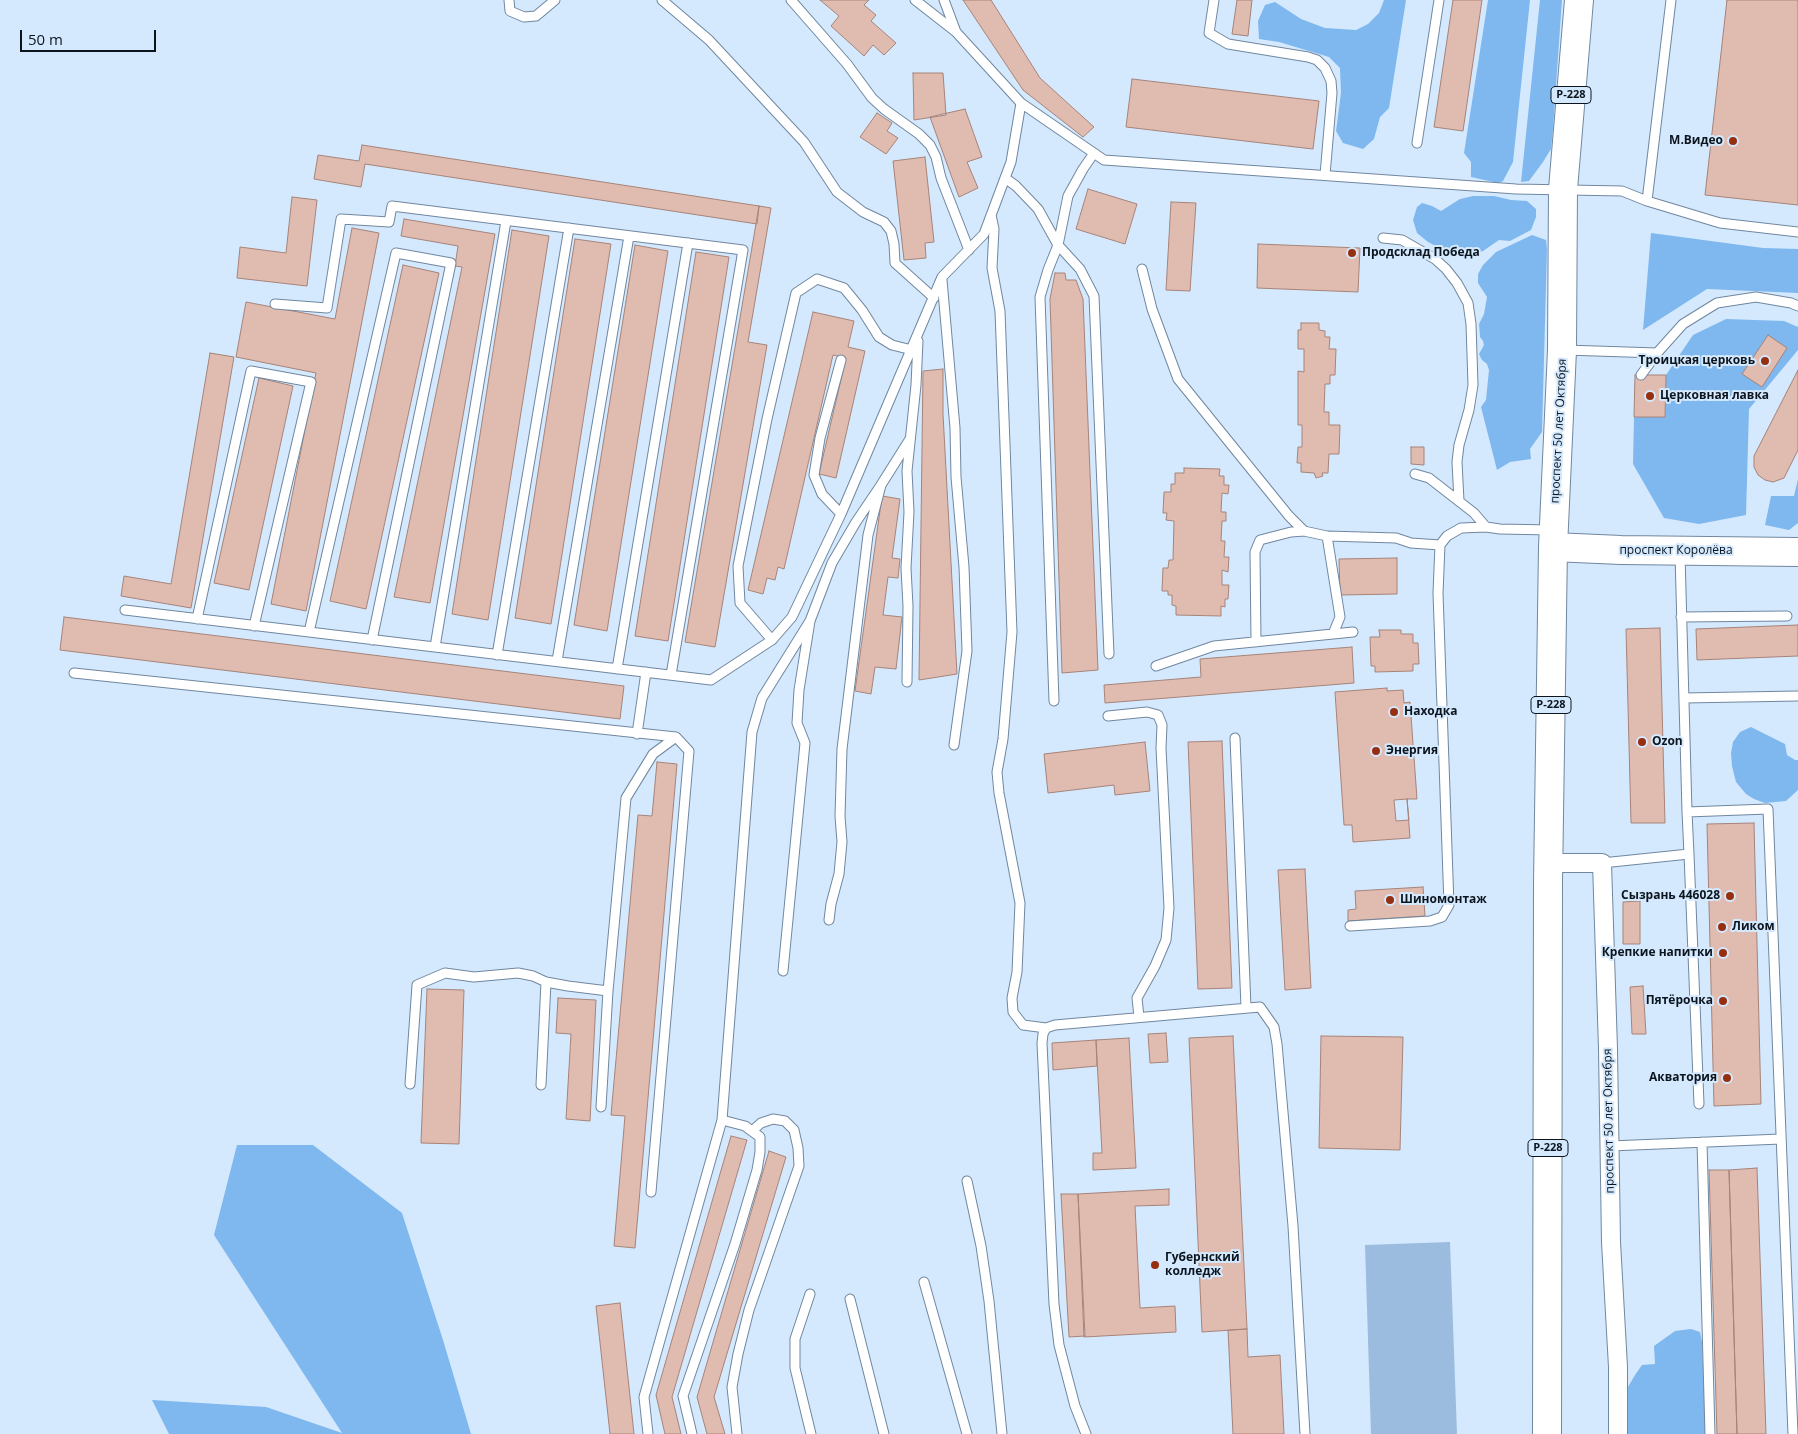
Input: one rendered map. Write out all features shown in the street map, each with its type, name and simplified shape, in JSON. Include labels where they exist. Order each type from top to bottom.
[{"type":"main road","name":"проспект 50 лет Октября","points":[[1547,1434],[1548,863],[1554,539],[1562,350],[1563,189],[1579,0]]},
{"type":"main road","name":"проспект Королёва","points":[[1554,539],[1621,550],[1798,552]]},
{"type":"street","points":[[1548,863],[1602,863]]},
{"type":"street","name":"проспект 50 лет Октября","points":[[1602,863],[1611,1242],[1618,1367],[1618,1434]]},
{"type":"lane","points":[[509,0],[510,11],[524,17],[536,16],[555,0]]},
{"type":"lane","points":[[662,0],[709,40],[804,142],[837,192],[863,212],[884,222],[891,231],[895,263],[934,298]]},
{"type":"lane","points":[[791,0],[847,64],[872,98],[919,134],[930,145],[969,250]]},
{"type":"lane","points":[[915,0],[956,32],[1021,103],[1104,160],[1516,189],[1622,191],[1647,201],[1720,223],[1798,232]]},
{"type":"lane","points":[[944,0],[956,32]]},
{"type":"lane","points":[[1214,0],[1209,33],[1228,44],[1308,57],[1317,60],[1325,68],[1331,81],[1332,93],[1325,176]]},
{"type":"lane","points":[[1417,143],[1438,0]]},
{"type":"lane","points":[[1647,201],[1671,0]]},
{"type":"lane","points":[[125,610],[711,680],[772,640],[792,617],[840,514],[942,278],[984,234],[1010,162],[1021,103]]},
{"type":"lane","points":[[1054,701],[1040,297],[1058,245],[1068,196],[1094,153]]},
{"type":"lane","points":[[1005,178],[1016,186],[1038,210],[1058,245],[1080,269],[1094,296],[1109,654]]},
{"type":"lane","points":[[275,304],[326,308],[341,219],[389,222],[392,206],[743,250],[671,675]]},
{"type":"lane","points":[[991,214],[994,229],[992,268],[1000,311],[1012,632],[997,772],[999,793],[1020,903],[1017,972],[1012,998],[1013,1012],[1023,1025],[1046,1028],[1055,1025],[1246,1007],[1260,1007],[1265,1013],[1274,1027],[1277,1044],[1292,1226],[1305,1434]]},
{"type":"lane","points":[[434,647],[506,220]]},
{"type":"lane","points":[[497,654],[569,228]]},
{"type":"lane","points":[[557,662],[629,236]]},
{"type":"lane","points":[[1383,238],[1402,240],[1434,258],[1457,283],[1468,303],[1473,384],[1469,410],[1458,453],[1459,501]]},
{"type":"lane","points":[[618,669],[688,243]]},
{"type":"lane","points":[[309,632],[396,253],[451,263],[372,640]]},
{"type":"lane","points":[[1142,269],[1152,309],[1178,379],[1289,516],[1304,530]]},
{"type":"lane","points":[[942,278],[955,428],[956,477],[964,568],[967,651],[954,745]]},
{"type":"lane","points":[[772,640],[740,603],[738,566],[767,419],[796,293],[818,279],[844,288],[880,337],[892,345],[912,350]]},
{"type":"lane","points":[[1641,375],[1657,353],[1683,324],[1717,303],[1756,297],[1798,306]]},
{"type":"lane","points":[[907,682],[908,606],[906,568],[909,512],[907,471],[916,385],[918,335]]},
{"type":"lane","points":[[1562,350],[1657,353]]},
{"type":"lane","points":[[840,514],[822,494],[814,475],[820,438],[841,360]]},
{"type":"lane","points":[[197,619],[251,371],[311,382],[254,626]]},
{"type":"lane","points":[[783,971],[805,743],[797,723],[799,690],[810,622],[832,563],[910,439]]},
{"type":"lane","points":[[1415,474],[1429,478],[1459,501],[1486,527]]},
{"type":"lane","points":[[829,920],[839,874],[842,842],[840,816],[842,749],[868,535],[882,485]]},
{"type":"lane","points":[[1350,926],[1430,921],[1442,917],[1449,905],[1438,604],[1440,546],[1447,536],[1461,528],[1486,527],[1554,539]]},
{"type":"lane","points":[[1256,642],[1255,552],[1260,540],[1304,530],[1327,536],[1396,538],[1411,543],[1440,546]]},
{"type":"lane","points":[[1327,536],[1340,616],[1333,634]]},
{"type":"lane","points":[[824,548],[827,576]]},
{"type":"lane","points":[[1680,550],[1687,812],[1699,1104]]},
{"type":"lane","points":[[1681,617],[1787,616]]},
{"type":"lane","points":[[648,1434],[644,1397],[722,1120],[752,732],[762,698],[810,622]]},
{"type":"lane","points":[[1156,666],[1214,646],[1353,632]]},
{"type":"lane","points":[[637,734],[646,672]]},
{"type":"lane","points":[[74,673],[676,737],[689,751],[651,1192]]},
{"type":"lane","points":[[1684,698],[1798,696]]},
{"type":"lane","points":[[1108,716],[1147,712],[1158,715],[1162,725],[1169,908],[1166,940],[1155,966],[1137,998],[1139,1017]]},
{"type":"lane","points":[[601,1107],[608,991],[626,798],[653,754],[676,737]]},
{"type":"lane","points":[[1235,738],[1246,1007]]},
{"type":"lane","points":[[1687,812],[1768,808],[1793,1434]]},
{"type":"lane","points":[[1602,863],[1689,854]]},
{"type":"lane","points":[[410,1084],[417,985],[445,974],[474,977],[518,973],[533,976],[546,982],[608,991]]},
{"type":"lane","points":[[541,1085],[546,982]]},
{"type":"lane","points":[[1046,1028],[1042,1043],[1054,1304],[1059,1345],[1075,1406],[1086,1434]]},
{"type":"lane","points":[[736,1434],[732,1387],[738,1354],[749,1310],[799,1166],[794,1130],[785,1121],[773,1118],[752,1131]]},
{"type":"lane","points":[[692,1434],[684,1396],[757,1170],[760,1152],[760,1137],[745,1126],[722,1120]]},
{"type":"lane","points":[[1610,1146],[1782,1139]]},
{"type":"lane","points":[[1702,1142],[1710,1434]]},
{"type":"lane","points":[[967,1181],[981,1246],[988,1292],[1002,1434]]},
{"type":"lane","points":[[924,1282],[967,1434]]},
{"type":"lane","points":[[810,1294],[795,1339],[794,1368],[811,1434]]},
{"type":"lane","points":[[850,1299],[884,1434]]},
{"type":"shaded area","points":[[1384,0],[1406,0],[1389,108],[1380,117],[1374,139],[1363,149],[1343,143],[1336,131],[1341,93],[1340,68],[1329,57],[1279,42],[1259,39],[1258,21],[1265,5],[1275,2],[1301,19],[1325,28],[1356,30],[1368,24],[1379,13]]},
{"type":"shaded area","points":[[1488,0],[1530,0],[1513,162],[1503,181],[1498,183],[1471,177],[1471,162],[1464,153]]},
{"type":"shaded area","points":[[1540,0],[1562,0],[1551,149],[1529,181],[1521,182]]},
{"type":"shaded area","points":[[1473,196],[1494,196],[1527,201],[1536,209],[1536,217],[1531,230],[1510,241],[1499,240],[1483,251],[1470,255],[1460,254],[1454,256],[1428,242],[1417,233],[1413,220],[1417,207],[1422,203],[1441,211],[1460,199]]},
{"type":"shaded area","points":[[1651,233],[1763,248],[1798,249],[1798,293],[1707,289],[1643,330]]},
{"type":"shaded area","points":[[1532,235],[1546,240],[1547,249],[1542,432],[1530,449],[1531,459],[1510,462],[1497,470],[1481,407],[1486,400],[1489,370],[1479,354],[1484,345],[1480,337],[1479,324],[1484,314],[1487,297],[1478,283],[1478,274],[1483,265],[1496,252]]},
{"type":"shaded area","points":[[1726,319],[1784,321],[1798,327],[1798,350],[1749,409],[1746,515],[1699,524],[1664,518],[1633,464],[1634,417],[1665,417],[1666,375],[1693,335]]},
{"type":"shaded area","points":[[1798,479],[1798,523],[1789,530],[1765,525],[1771,496],[1794,496]]},
{"type":"shaded area","points":[[1751,727],[1785,744],[1787,755],[1798,760],[1798,790],[1786,801],[1765,803],[1754,799],[1746,794],[1736,782],[1731,753],[1733,742],[1740,732]]},
{"type":"shaded area","points":[[237,1145],[313,1145],[402,1213],[471,1434],[169,1434],[152,1400],[266,1407],[342,1433],[214,1235]]},
{"type":"shaded area","points":[[1450,1242],[1457,1434],[1371,1434],[1365,1245]]},
{"type":"shaded area","points":[[1691,1329],[1700,1332],[1702,1342],[1706,1434],[1628,1434],[1628,1387],[1635,1375],[1642,1365],[1655,1364],[1654,1346],[1675,1331]]},
{"type":"building","points":[[820,0],[869,0],[864,5],[876,15],[871,21],[896,43],[884,55],[873,45],[864,56],[831,26],[839,16]]},
{"type":"building","points":[[963,0],[991,0],[1040,78],[1094,127],[1083,137],[1023,90]]},
{"type":"building","points":[[1237,0],[1252,0],[1248,36],[1232,34]]},
{"type":"building","points":[[1453,0],[1482,0],[1463,131],[1434,127]]},
{"type":"building","points":[[1727,0],[1798,0],[1798,205],[1705,195]]},
{"type":"building","points":[[913,73],[943,73],[946,115],[914,120]]},
{"type":"building","points":[[1132,79],[1319,101],[1313,149],[1126,127]]},
{"type":"building","points":[[965,109],[982,157],[967,162],[978,188],[959,197],[930,117]]},
{"type":"building","points":[[877,113],[892,123],[887,131],[898,138],[886,154],[860,137]]},
{"type":"building","points":[[362,145],[759,206],[757,224],[365,164],[361,187],[314,179],[318,155],[359,161]]},
{"type":"building","points":[[925,157],[934,242],[925,243],[926,258],[904,260],[893,161]]},
{"type":"building","points":[[1088,189],[1137,204],[1125,244],[1076,229]]},
{"type":"building","points":[[292,197],[317,200],[307,286],[237,278],[240,247],[286,253]]},
{"type":"building","points":[[1171,202],[1196,203],[1190,291],[1166,290]]},
{"type":"building","points":[[759,206],[771,208],[748,342],[767,345],[715,647],[685,642]]},
{"type":"building","points":[[404,219],[495,234],[430,603],[394,597],[462,267],[455,266],[458,246],[401,236]]},
{"type":"building","points":[[352,228],[379,233],[306,611],[271,604],[316,373],[236,357],[246,302],[335,319]]},
{"type":"building","points":[[512,230],[549,236],[488,620],[452,614]]},
{"type":"building","points":[[575,239],[611,244],[551,624],[515,618]]},
{"type":"building","points":[[1258,244],[1360,248],[1358,292],[1257,288]]},
{"type":"building","points":[[635,245],[668,251],[607,631],[574,625]]},
{"type":"building","points":[[696,252],[729,257],[668,641],[635,636]]},
{"type":"building","points":[[403,265],[439,273],[366,609],[330,601]]},
{"type":"building","points":[[1055,273],[1065,273],[1066,280],[1076,280],[1083,299],[1098,670],[1062,673],[1050,299]]},
{"type":"building","points":[[813,312],[854,321],[848,347],[865,351],[836,478],[819,474],[846,358],[833,355],[784,569],[778,567],[775,580],[767,578],[763,594],[748,590]]},
{"type":"building","points":[[1301,323],[1319,323],[1319,330],[1325,331],[1325,337],[1330,337],[1329,349],[1336,349],[1335,375],[1330,375],[1330,384],[1325,384],[1324,412],[1329,412],[1329,425],[1340,425],[1339,454],[1329,454],[1328,473],[1322,473],[1323,476],[1316,478],[1314,473],[1301,472],[1301,463],[1297,463],[1298,447],[1302,447],[1302,425],[1298,425],[1298,371],[1304,372],[1304,349],[1298,349],[1298,330],[1301,330]]},
{"type":"building","name":"Троицкая церковь","points":[[1768,335],[1787,348],[1762,387],[1742,374]]},
{"type":"building","points":[[210,353],[234,357],[191,608],[121,596],[124,576],[171,584]]},
{"type":"building","points":[[943,369],[943,414],[957,674],[919,680],[923,371]]},
{"type":"building","points":[[1798,370],[1798,450],[1784,478],[1773,482],[1765,480],[1758,475],[1754,467],[1754,456]]},
{"type":"building","name":"Церковная лавка","points":[[1635,375],[1666,375],[1665,417],[1634,417]]},
{"type":"building","points":[[259,378],[293,386],[249,590],[214,583]]},
{"type":"building","points":[[1411,447],[1424,447],[1424,465],[1411,464]]},
{"type":"building","points":[[1184,468],[1220,469],[1219,476],[1224,476],[1224,485],[1229,485],[1228,494],[1222,493],[1221,512],[1226,512],[1226,521],[1222,521],[1221,541],[1225,541],[1224,557],[1229,557],[1228,572],[1222,570],[1222,585],[1229,585],[1228,599],[1225,599],[1225,607],[1221,606],[1221,616],[1176,615],[1176,606],[1172,605],[1172,595],[1168,595],[1168,591],[1162,591],[1163,568],[1168,568],[1169,560],[1173,560],[1174,521],[1166,520],[1167,513],[1163,513],[1164,492],[1171,492],[1171,484],[1175,484],[1175,473],[1184,473]]},
{"type":"building","points":[[882,496],[900,499],[892,558],[900,559],[898,578],[888,577],[883,615],[902,617],[896,669],[875,667],[871,694],[855,691]]},
{"type":"building","points":[[1397,558],[1397,594],[1340,595],[1339,559]]},
{"type":"building","points":[[64,617],[624,686],[620,719],[60,650]]},
{"type":"building","points":[[1798,625],[1798,656],[1697,660],[1696,629]]},
{"type":"building","points":[[1660,628],[1665,823],[1631,823],[1626,629]]},
{"type":"building","points":[[1379,630],[1401,630],[1401,634],[1413,634],[1413,643],[1418,643],[1419,664],[1413,664],[1413,671],[1375,672],[1375,666],[1371,666],[1370,637],[1380,637]]},
{"type":"building","points":[[1352,647],[1354,683],[1105,703],[1104,685],[1201,677],[1200,659]]},
{"type":"building","name":"Энергия","points":[[1387,688],[1387,691],[1403,690],[1404,703],[1410,702],[1417,799],[1407,799],[1410,838],[1353,842],[1352,825],[1344,825],[1335,692]]},
{"type":"building","points":[[1222,741],[1232,988],[1198,989],[1188,742]]},
{"type":"building","points":[[1145,742],[1150,791],[1115,795],[1114,785],[1048,793],[1044,754]]},
{"type":"building","points":[[657,762],[677,764],[635,1248],[614,1246],[625,1116],[611,1115],[638,815],[652,816]]},
{"type":"building","points":[[1407,799],[1409,820],[1396,821],[1394,800]]},
{"type":"building","points":[[1754,823],[1761,1104],[1714,1106],[1707,824]]},
{"type":"building","points":[[1305,869],[1311,988],[1285,990],[1278,870]]},
{"type":"building","name":"Шиномонтаж","points":[[1423,887],[1425,916],[1348,921],[1348,910],[1356,909],[1355,891]]},
{"type":"building","points":[[1640,901],[1640,944],[1623,944],[1623,902]]},
{"type":"building","points":[[1643,986],[1646,1034],[1632,1034],[1630,987]]},
{"type":"building","points":[[427,989],[464,990],[459,1144],[421,1143]]},
{"type":"building","points":[[558,998],[596,1000],[590,1121],[566,1119],[571,1034],[556,1033]]},
{"type":"building","points":[[1166,1033],[1168,1062],[1150,1063],[1148,1034]]},
{"type":"building","points":[[1233,1036],[1247,1329],[1202,1332],[1189,1038]]},
{"type":"building","points":[[1321,1036],[1403,1037],[1400,1150],[1319,1148]]},
{"type":"building","points":[[1129,1038],[1136,1168],[1093,1170],[1093,1153],[1102,1153],[1096,1040]]},
{"type":"building","points":[[1096,1040],[1097,1066],[1053,1070],[1052,1043]]},
{"type":"building","points":[[731,1136],[747,1140],[672,1397],[681,1434],[665,1434],[656,1395]]},
{"type":"building","points":[[769,1151],[786,1157],[714,1397],[725,1434],[707,1434],[697,1397]]},
{"type":"building","points":[[1757,1168],[1766,1434],[1737,1434],[1729,1170]]},
{"type":"building","points":[[1709,1170],[1729,1170],[1737,1434],[1717,1434]]},
{"type":"building","points":[[1169,1189],[1169,1205],[1135,1206],[1140,1308],[1175,1306],[1176,1332],[1084,1337],[1078,1194]]},
{"type":"building","points":[[1061,1194],[1078,1194],[1085,1336],[1069,1337]]},
{"type":"building","points":[[620,1303],[634,1434],[610,1434],[596,1306]]},
{"type":"building","points":[[1247,1329],[1248,1357],[1280,1355],[1284,1434],[1233,1434],[1228,1330]]},
{"type":"place","name":"М.Видео","points":[[1733,141]]},
{"type":"place","name":"Продсклад Победа","points":[[1352,253]]},
{"type":"place","name":"Троицкая церковь","points":[[1765,361]]},
{"type":"place","name":"Церковная лавка","points":[[1650,396]]},
{"type":"place","name":"Находка","points":[[1394,712]]},
{"type":"place","name":"Ozon","points":[[1642,742]]},
{"type":"place","name":"Энергия","points":[[1376,751]]},
{"type":"place","name":"Сызрань 446028","points":[[1730,896]]},
{"type":"place","name":"Шиномонтаж","points":[[1390,900]]},
{"type":"place","name":"Ликом","points":[[1722,927]]},
{"type":"place","name":"Крепкие напитки","points":[[1723,953]]},
{"type":"place","name":"Пятёрочка","points":[[1723,1001]]},
{"type":"place","name":"Акватория","points":[[1727,1078]]},
{"type":"place","name":"Губернский колледж","points":[[1155,1265]]}]
